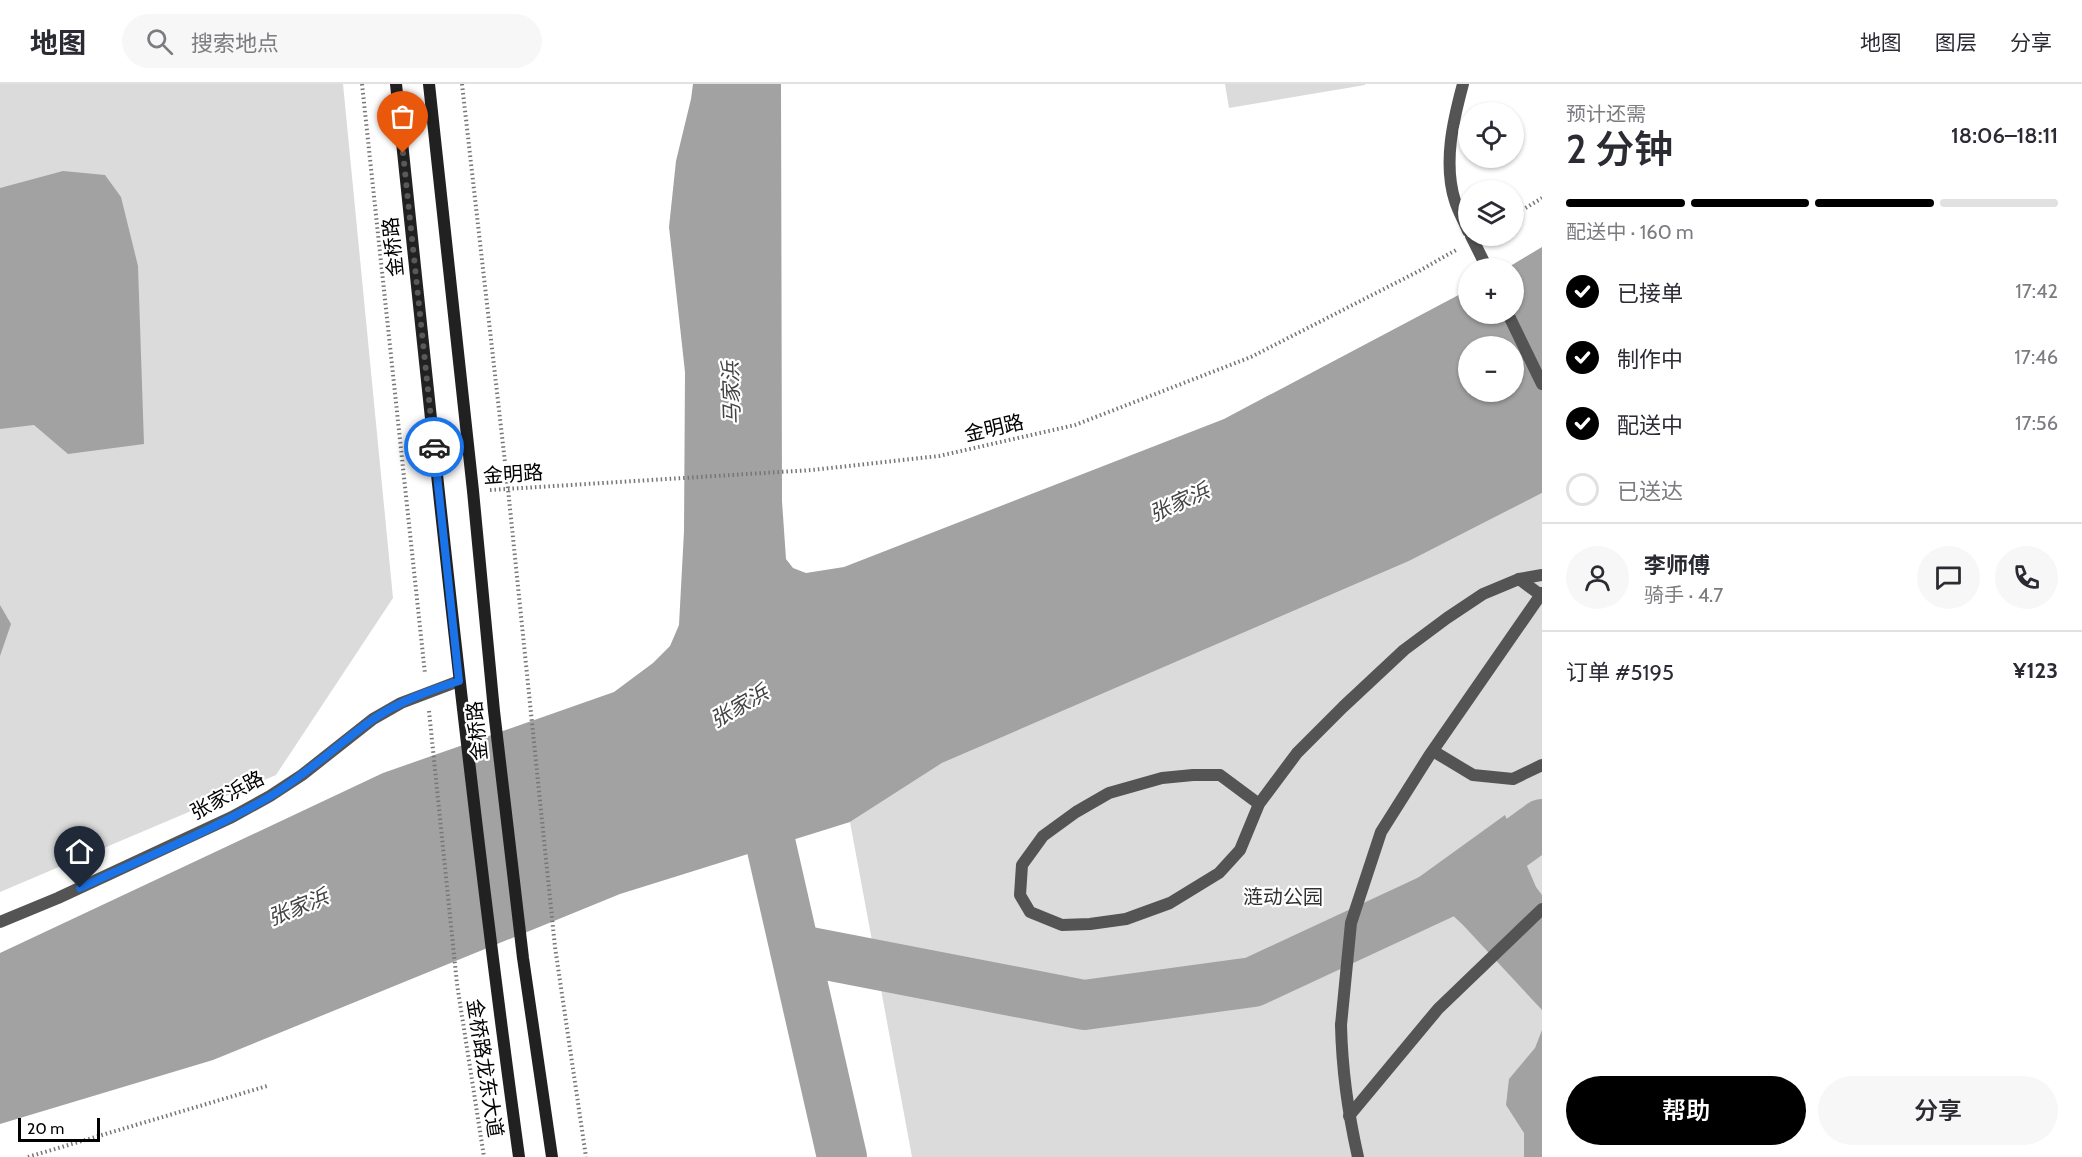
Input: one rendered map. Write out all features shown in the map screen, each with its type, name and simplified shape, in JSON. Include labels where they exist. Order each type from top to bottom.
[{"type":"main road","name":"金桥路","points":[[396,84],[459,681],[493,969],[519,1157]]},
{"type":"main road","name":"金桥路","points":[[429,84],[494,711],[523,958],[552,1157]]},
{"type":"street","points":[[1458,209],[1454,200],[1450,170],[1450,139],[1463,84]]},
{"type":"street","points":[[1513,324],[1542,384]]},
{"type":"street","points":[[1259,804],[1220,776],[1193,775],[1162,778],[1109,793],[1076,812],[1043,836],[1023,865],[1020,895],[1030,912],[1062,925],[1090,924],[1126,919],[1170,903],[1219,873],[1240,850],[1259,804],[1297,753],[1343,707],[1404,651],[1483,594],[1519,579],[1542,575]]},
{"type":"street","points":[[1358,1157],[1349,1116],[1341,1025],[1351,923],[1381,832],[1433,751],[1542,595],[1519,579]]},
{"type":"street","name":"张家浜路","points":[[0,922],[58,898],[232,817],[302,775],[373,719],[401,703],[459,681]]},
{"type":"street","points":[[1433,751],[1473,775],[1513,778],[1542,765]]},
{"type":"street","points":[[1349,1116],[1438,1010],[1542,909]]},
{"type":"path","name":"金桥路龙东大道","points":[[362,84],[457,984],[484,1157]]},
{"type":"path","points":[[462,84],[508,489],[555,947],[586,1157]]},
{"type":"path","points":[[1524,209],[1542,198]]},
{"type":"path","name":"金明路","points":[[473,491],[812,470],[939,456],[1075,425],[1251,357],[1461,247]]},
{"type":"path","points":[[28,1157],[267,1086]]},
{"type":"green space","points":[[0,84],[343,84],[393,598],[276,775],[0,892]]},
{"type":"green space","points":[[1225,84],[1365,84],[1365,85],[1229,108]]},
{"type":"green space","name":"涟动公园","points":[[1542,493],[1542,1157],[912,1157],[850,822],[942,763],[1409,561]]},
{"type":"water","points":[[693,84],[781,84],[782,501],[786,559],[793,568],[806,573],[844,567],[1224,419],[1458,295],[1458,324],[1524,324],[1524,258],[1542,247],[1542,493],[1409,561],[942,763],[850,822],[620,894],[213,1060],[0,1124],[0,953],[383,773],[614,692],[653,663],[670,646],[679,625],[684,531],[685,372],[669,227],[676,161]]},
{"type":"water","points":[[63,171],[105,175],[121,197],[138,266],[144,444],[68,454],[34,425],[0,429],[0,188]]},
{"type":"water","points":[[0,605],[11,624],[0,656]]},
{"type":"water","points":[[1505,815],[1536,887],[1542,895],[1542,1010],[1463,925],[1415,880]]},
{"type":"water","points":[[1542,1030],[1542,1157],[1524,1157],[1524,1133],[1506,1105],[1509,1079],[1535,1048]]},
{"type":"waterway","points":[[756,779],[842,1157]]},
{"type":"waterway","points":[[795,949],[1084,1005],[1253,982],[1453,889],[1542,824]]},
{"type":"way so far","points":[[403,153],[434,447]]},
{"type":"route","points":[[80,888],[232,817],[302,775],[373,719],[401,703],[459,681],[434,447]]},
{"type":"water label","name":"马家浜","points":[[731,393]]},
{"type":"water label","name":"张家浜","points":[[1179,502]]},
{"type":"water label","name":"张家浜","points":[[739,706]]},
{"type":"water label","name":"张家浜","points":[[298,907]]}]
